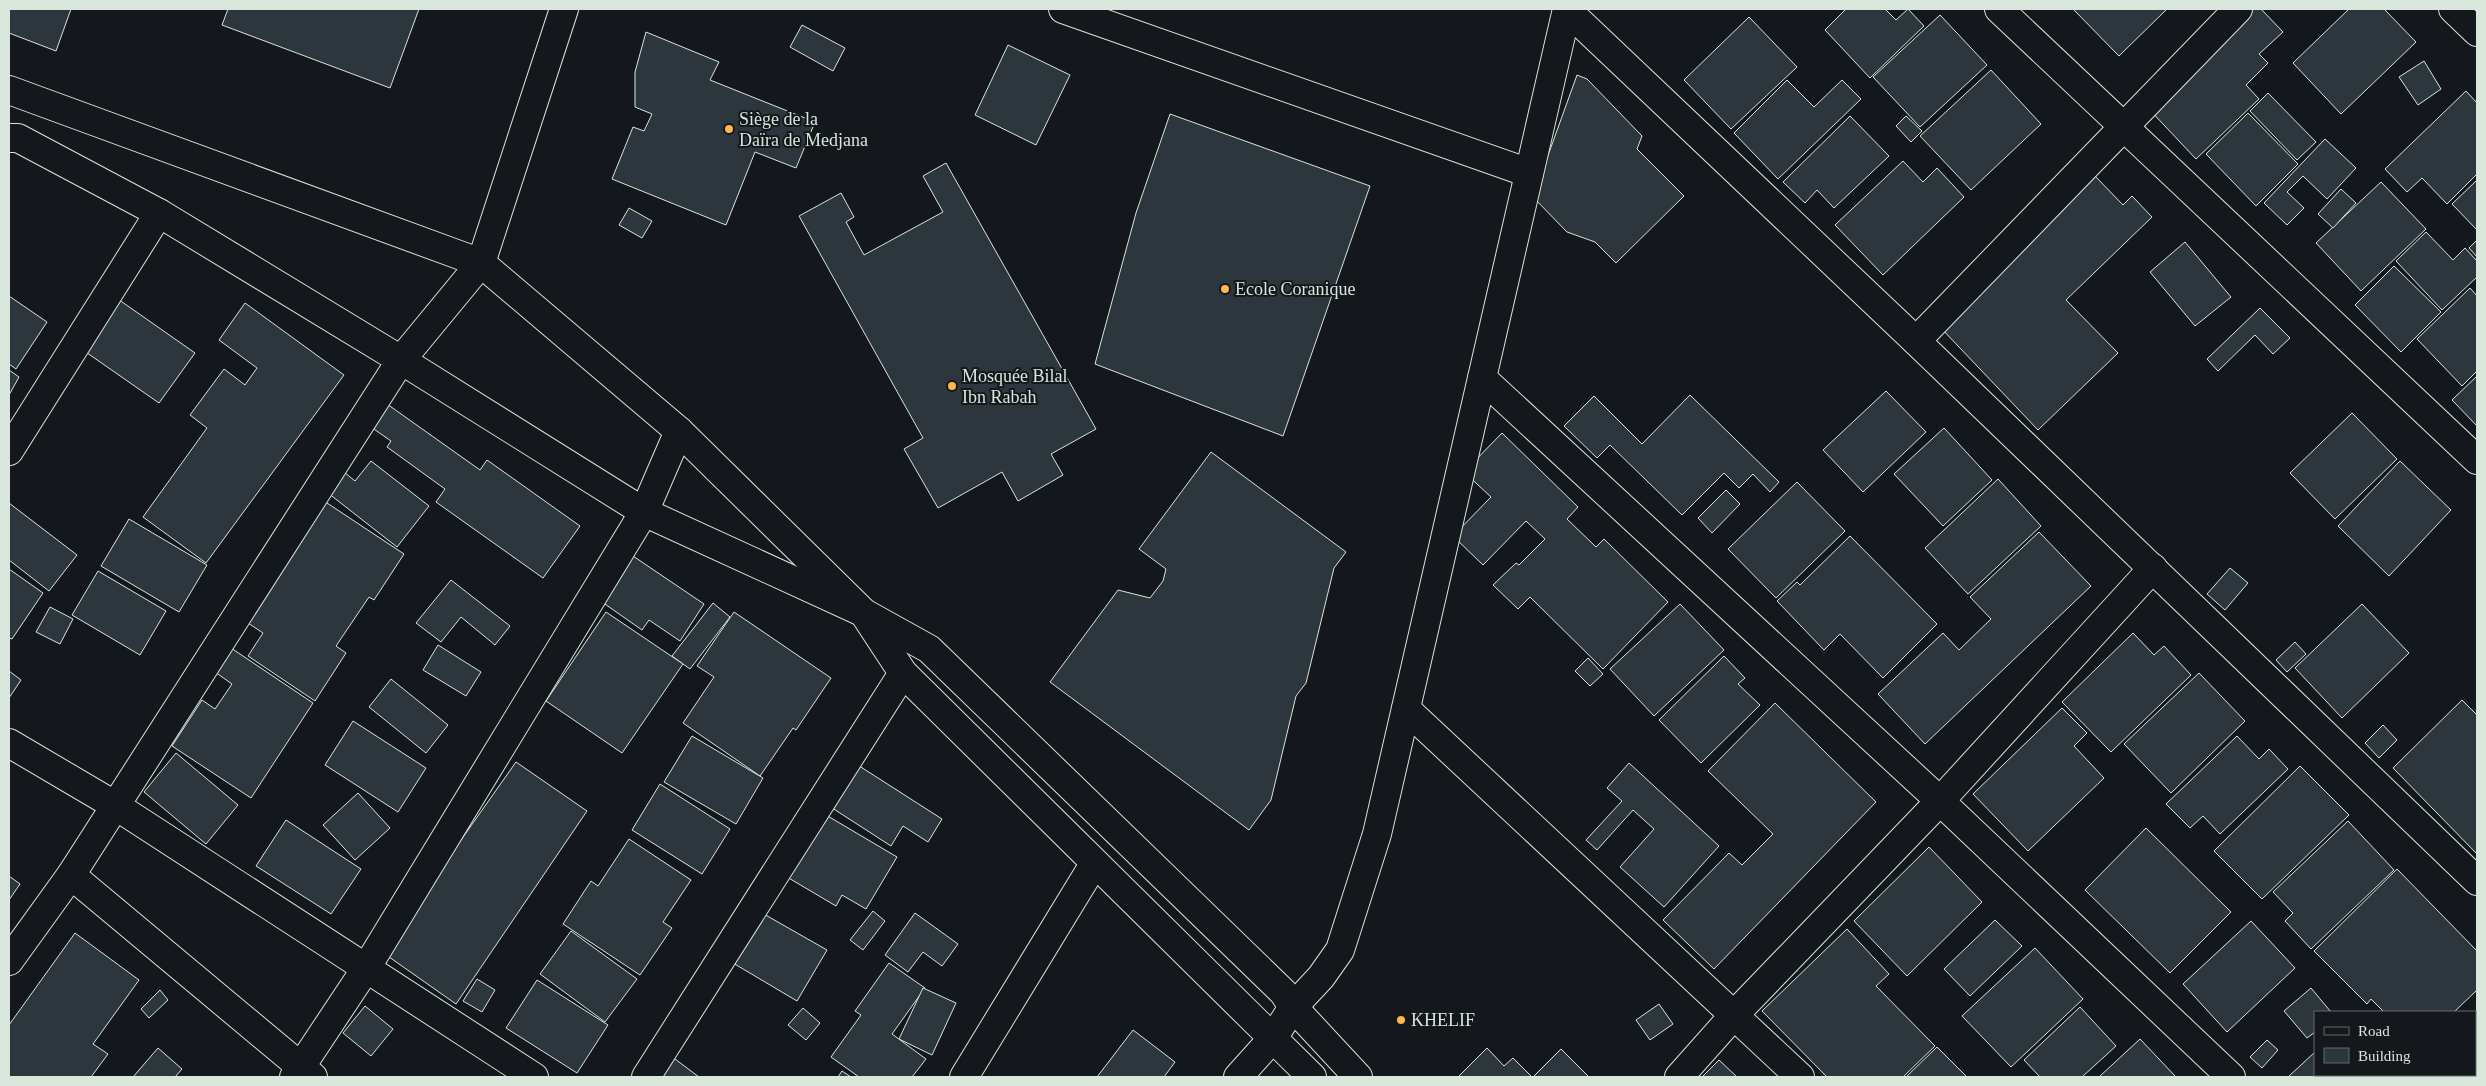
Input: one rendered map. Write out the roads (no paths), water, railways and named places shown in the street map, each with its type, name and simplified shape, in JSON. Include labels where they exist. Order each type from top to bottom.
[{"type":"street","points":[[9,961],[71,875],[401,360],[481,263],[564,9]]},
{"type":"street","points":[[1999,9],[2477,460]]},
{"type":"street","points":[[1916,341],[2238,9]]},
{"type":"street","points":[[2453,9],[2477,32]]},
{"type":"street","points":[[1238,1077],[1273,1038],[1293,1007],[1321,977],[1340,950],[1377,834],[1567,10]]},
{"type":"street","points":[[1567,10],[1916,341],[2477,881]]},
{"type":"street","points":[[1081,12],[1529,173]]},
{"type":"street","points":[[9,90],[481,263],[679,431],[863,612],[903,673],[1094,864],[1312,1077]]},
{"type":"street","points":[[9,138],[18,138],[159,213],[401,360],[644,512],[863,612],[929,649],[1283,992],[1293,1007],[1358,1077]]},
{"type":"street","points":[[9,451],[159,213]]},
{"type":"street","points":[[1482,378],[1940,801],[2231,1077]]},
{"type":"street","points":[[71,875],[303,1073],[644,512],[679,431]]},
{"type":"street","points":[[1679,1077],[1735,1014],[1940,801],[2153,568]]},
{"type":"street","points":[[646,1077],[903,673]]},
{"type":"street","points":[[1406,709],[1735,1014],[1800,1077]]},
{"type":"street","points":[[9,743],[116,806],[365,970],[534,1077]]},
{"type":"street","points":[[964,1077],[1094,864]]},
{"type":"place","name":"Siège de la Daïra de Medjana","points":[[729,129]]},
{"type":"place","name":"Ecole Coranique","points":[[1225,289]]},
{"type":"place","name":"Mosquée Bilal Ibn Rabah","points":[[952,386]]},
{"type":"place","name":"KHELIF","points":[[1401,1020]]}]
